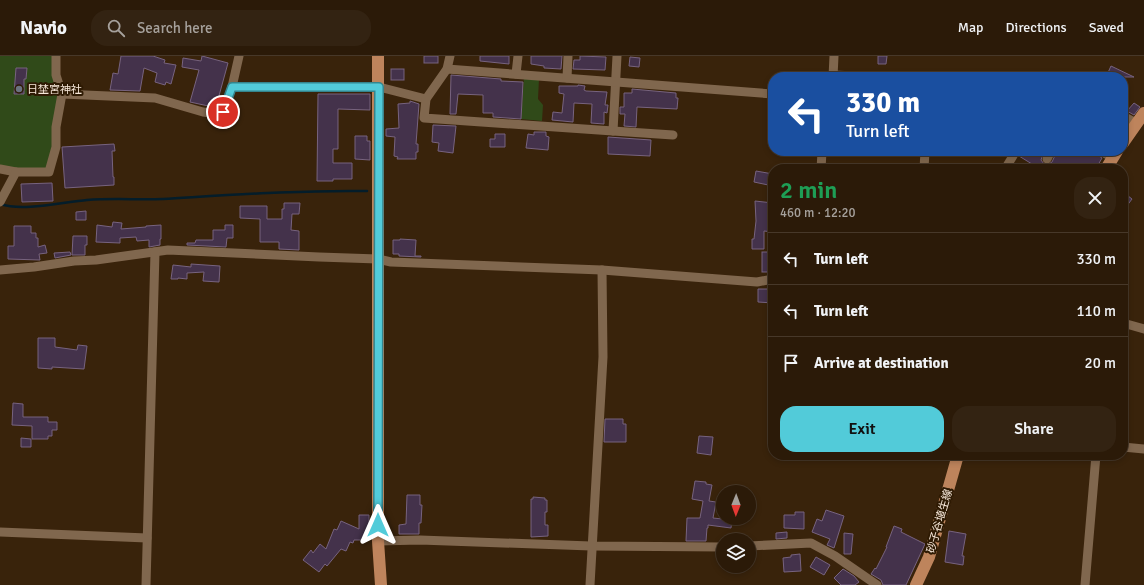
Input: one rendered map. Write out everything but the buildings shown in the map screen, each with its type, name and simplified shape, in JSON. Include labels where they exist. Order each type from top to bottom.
[{"type":"main road","points":[[378,56],[378,540],[382,585]]},
{"type":"main road","points":[[1128,136],[1144,113]]},
{"type":"main road","name":"砂子谷埴生線","points":[[916,585],[929,557],[957,460]]},
{"type":"street","points":[[0,169],[16,172],[49,172],[56,147],[56,126],[62,94],[56,75],[56,56]]},
{"type":"street","points":[[62,94],[156,98],[203,112],[217,114],[223,112],[232,87],[239,56]]},
{"type":"street","points":[[450,56],[446,69],[426,99],[424,118],[673,135]]},
{"type":"street","points":[[516,74],[518,56]]},
{"type":"street","points":[[567,78],[568,56]]},
{"type":"street","points":[[613,131],[617,56]]},
{"type":"street","points":[[833,72],[834,56]]},
{"type":"street","points":[[446,69],[768,94]]},
{"type":"street","points":[[232,87],[379,87],[426,99]]},
{"type":"street","points":[[1128,119],[1136,124]]},
{"type":"street","points":[[1008,164],[1013,156]]},
{"type":"street","points":[[0,202],[16,172]]},
{"type":"street","points":[[0,270],[74,261],[96,260],[168,250],[378,259],[391,262],[602,270],[757,282],[768,280]]},
{"type":"street","points":[[146,585],[150,496],[155,252]]},
{"type":"street","points":[[590,585],[591,546],[603,357],[602,270]]},
{"type":"street","points":[[1128,325],[1144,329]]},
{"type":"street","points":[[1128,447],[1144,449]]},
{"type":"street","points":[[1085,585],[1096,460]]},
{"type":"street","points":[[0,532],[147,538]]},
{"type":"street","points":[[378,540],[591,546],[716,547]]},
{"type":"street","points":[[756,546],[811,543],[834,556],[877,585]]},
{"type":"green space","points":[[0,56],[52,56],[61,92],[48,170],[0,173]]},
{"type":"green space","points":[[524,77],[539,79],[538,99],[543,105],[542,121],[521,119]]},
{"type":"waterway","points":[[0,204],[31,207],[97,199],[163,199],[290,192],[367,191]]},
{"type":"place","name":"日埜宮神社","points":[[19,89]]},
{"type":"route","points":[[223,112],[232,87],[379,87],[378,525]]}]
